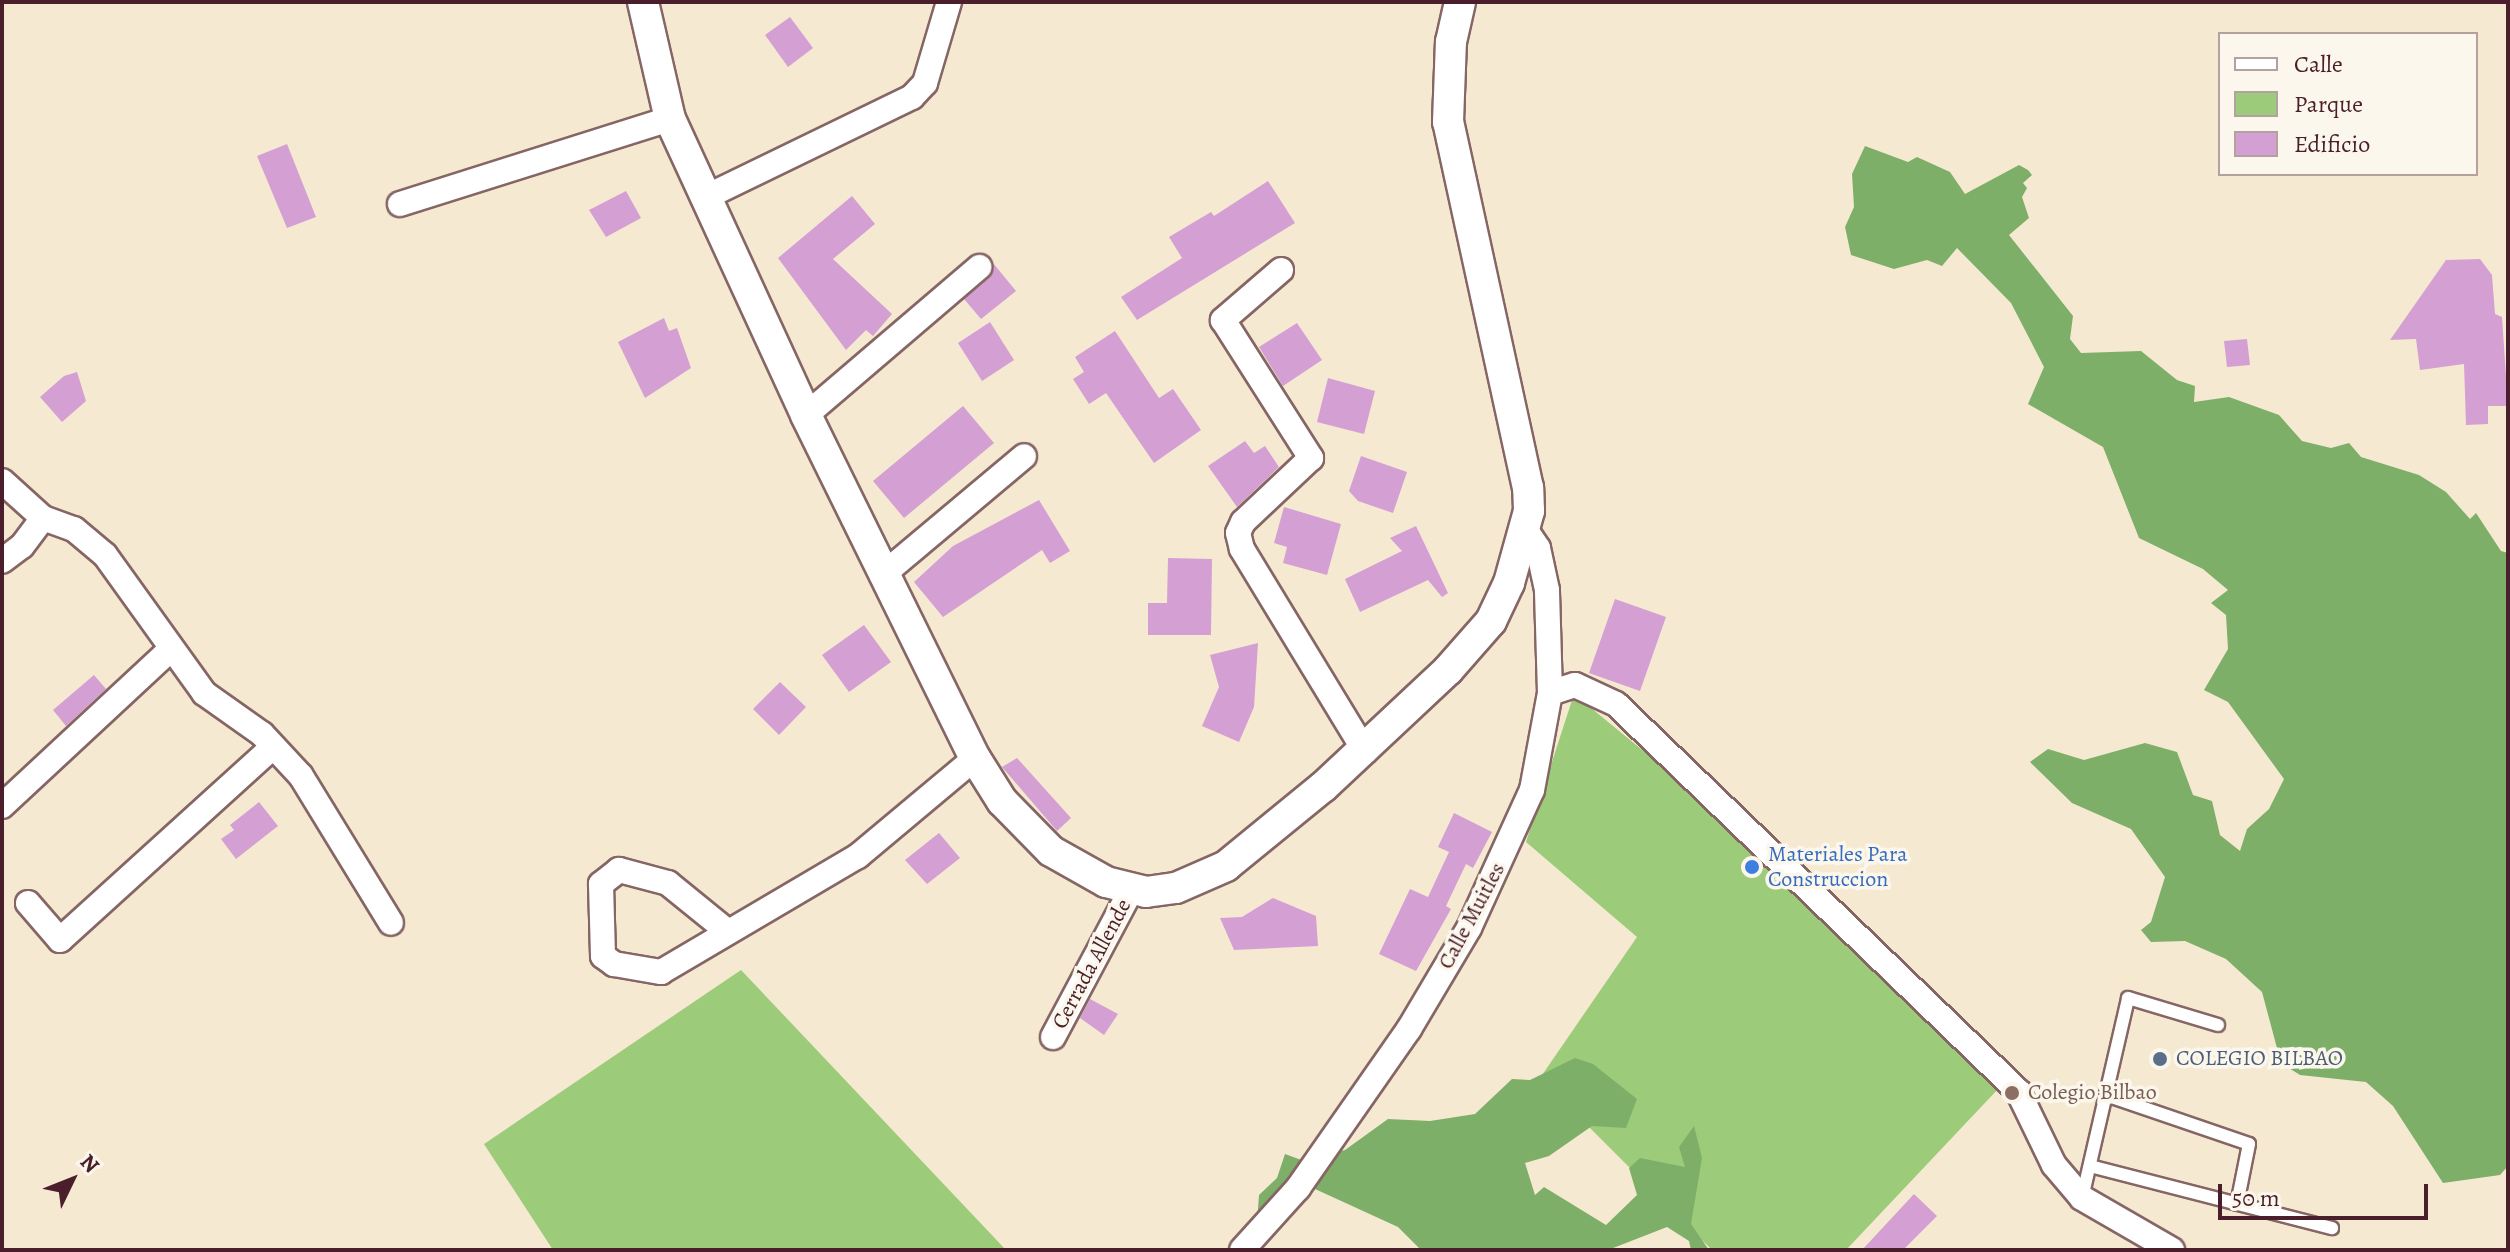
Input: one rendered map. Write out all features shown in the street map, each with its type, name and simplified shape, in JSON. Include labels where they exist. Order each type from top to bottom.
[{"type":"street","points":[[643,2],[670,119],[806,415],[975,758],[1032,836],[1075,868],[1131,890],[1176,888],[1226,866],[1365,751],[1491,621],[1525,529],[1528,488],[1448,122],[1451,42],[1460,2]]},
{"type":"street","points":[[706,197],[912,97],[925,83],[949,2]]},
{"type":"street","points":[[400,204],[670,119]]},
{"type":"street","points":[[806,415],[979,267]]},
{"type":"street","points":[[1281,270],[1223,320],[1311,458],[1243,522],[1238,533],[1242,549],[1365,751]]},
{"type":"street","points":[[886,572],[1024,456]]},
{"type":"street","points":[[2,481],[43,518],[74,529],[105,555],[204,693],[273,747],[301,776],[391,923]]},
{"type":"street","points":[[2,561],[22,546],[43,518]]},
{"type":"street","name":"Calle Muitles","points":[[1242,1250],[1298,1188],[1350,1117],[1469,928],[1532,790],[1550,693],[1547,590],[1538,548],[1525,529]]},
{"type":"street","points":[[2,806],[171,649]]},
{"type":"street","points":[[1550,693],[1575,685],[1616,704],[2018,1091],[2054,1165],[2082,1198],[2172,1250]]},
{"type":"street","points":[[28,903],[60,940],[273,747]]},
{"type":"street","points":[[727,931],[668,883],[619,870],[601,884],[600,947],[614,964],[661,972],[858,856],[975,758]]},
{"type":"street","name":"Cerrada Allende","points":[[1053,1037],[1131,890]]},
{"type":"lane","points":[[2082,1198],[2128,998],[2218,1025]]},
{"type":"lane","points":[[2106,1095],[2249,1144],[2237,1204]]},
{"type":"lane","points":[[2090,1166],[2332,1228]]},
{"type":"green space","points":[[1865,146],[1908,162],[1917,157],[1950,172],[1965,194],[2019,165],[2028,170],[2032,175],[2023,183],[2027,188],[2022,197],[2029,218],[2009,235],[2073,316],[2070,339],[2081,353],[2141,351],[2177,380],[2195,386],[2194,402],[2229,397],[2279,415],[2302,441],[2331,448],[2349,443],[2361,457],[2419,475],[2446,492],[2470,519],[2476,513],[2501,551],[2508,553],[2508,1166],[2500,1175],[2443,1183],[2393,1106],[2366,1082],[2300,1075],[2281,1063],[2262,992],[2226,959],[2185,941],[2151,942],[2141,930],[2151,922],[2165,877],[2131,829],[2072,803],[2030,762],[2048,749],[2084,760],[2145,743],[2177,752],[2193,795],[2212,801],[2220,835],[2240,851],[2247,829],[2269,809],[2284,779],[2228,702],[2204,690],[2228,649],[2226,615],[2211,603],[2228,590],[2203,569],[2139,538],[2103,447],[2028,404],[2044,367],[2011,303],[1957,248],[1942,266],[1927,260],[1894,269],[1851,255],[1845,227],[1854,207],[1852,174]]},
{"type":"green space","points":[[1574,694],[1724,817],[1999,1088],[1846,1250],[1712,1250],[1540,1078],[1637,937],[1526,842]]},
{"type":"green space","points":[[741,970],[1006,1250],[553,1250],[484,1144]]},
{"type":"green space","points":[[1575,1058],[1593,1064],[1637,1099],[1626,1128],[1592,1126],[1549,1156],[1525,1163],[1535,1195],[1544,1187],[1606,1225],[1637,1195],[1629,1168],[1640,1158],[1685,1167],[1679,1147],[1694,1126],[1702,1158],[1691,1224],[1709,1250],[1691,1250],[1689,1241],[1667,1227],[1608,1250],[1421,1250],[1398,1227],[1315,1189],[1257,1222],[1259,1195],[1277,1178],[1285,1154],[1304,1161],[1345,1150],[1388,1119],[1430,1121],[1475,1114],[1512,1079],[1530,1080]]},
{"type":"building","points":[[790,17],[813,48],[788,67],[765,35]]},
{"type":"building","points":[[287,144],[316,217],[287,228],[257,156]]},
{"type":"building","points":[[1268,181],[1295,223],[1137,320],[1121,297],[1182,258],[1169,237],[1211,212],[1214,216]]},
{"type":"building","points":[[626,191],[641,218],[606,237],[589,210]]},
{"type":"building","points":[[852,196],[875,224],[833,259],[892,314],[873,336],[866,330],[846,350],[778,258]]},
{"type":"building","points":[[2480,259],[2492,275],[2495,314],[2502,317],[2508,406],[2488,406],[2488,424],[2466,425],[2464,364],[2420,370],[2416,339],[2390,340],[2446,260]]},
{"type":"building","points":[[993,263],[1016,291],[981,319],[964,299],[989,278]]},
{"type":"building","points":[[664,318],[669,331],[677,328],[691,368],[645,398],[618,342]]},
{"type":"building","points":[[990,322],[1014,360],[982,381],[958,343]]},
{"type":"building","points":[[1297,323],[1322,360],[1283,386],[1259,347]]},
{"type":"building","points":[[1115,331],[1159,398],[1173,389],[1201,430],[1154,463],[1106,393],[1089,404],[1073,379],[1084,372],[1075,357]]},
{"type":"building","points":[[2247,339],[2250,365],[2227,367],[2224,341]]},
{"type":"building","points":[[77,372],[86,401],[62,422],[40,397],[64,376]]},
{"type":"building","points":[[1328,378],[1375,391],[1364,434],[1317,422]]},
{"type":"building","points":[[963,406],[994,443],[904,518],[873,481]]},
{"type":"building","points":[[1245,441],[1254,453],[1265,446],[1279,467],[1237,507],[1208,466]]},
{"type":"building","points":[[1361,456],[1407,472],[1393,513],[1358,501],[1349,491]]},
{"type":"building","points":[[1039,500],[1070,551],[1050,563],[1042,550],[943,617],[914,582],[953,546]]},
{"type":"building","points":[[1284,507],[1341,524],[1327,575],[1283,563],[1287,547],[1274,543]]},
{"type":"building","points":[[1416,526],[1448,593],[1442,597],[1428,580],[1360,612],[1345,579],[1402,551],[1390,538]]},
{"type":"building","points":[[1168,558],[1212,559],[1211,635],[1148,635],[1148,603],[1167,603]]},
{"type":"building","points":[[1615,599],[1666,617],[1640,691],[1589,673]]},
{"type":"building","points":[[864,625],[891,662],[849,692],[822,655]]},
{"type":"building","points":[[1258,643],[1254,707],[1239,742],[1202,726],[1219,687],[1210,655]]},
{"type":"building","points":[[94,675],[106,689],[66,726],[53,710]]},
{"type":"building","points":[[780,682],[806,707],[779,735],[753,709]]},
{"type":"building","points":[[1017,758],[1071,818],[1057,831],[1002,767]]},
{"type":"building","points":[[259,802],[278,826],[236,859],[221,839],[234,830],[230,825]]},
{"type":"building","points":[[1454,813],[1492,832],[1473,868],[1466,864],[1446,906],[1451,909],[1416,971],[1379,954],[1410,889],[1428,897],[1449,852],[1438,847]]},
{"type":"building","points":[[939,833],[960,858],[927,884],[905,860]]},
{"type":"building","points":[[1273,898],[1316,916],[1318,946],[1234,950],[1220,918],[1242,917]]},
{"type":"building","points":[[1090,999],[1118,1014],[1104,1035],[1080,1018]]},
{"type":"building","points":[[1914,1194],[1937,1216],[1903,1250],[1862,1250]]},
{"type":"place","name":"Materiales Para Construccion","points":[[1752,867]]},
{"type":"place","name":"COLEGIO BILBAO","points":[[2160,1059]]},
{"type":"place","name":"Colegio Bilbao","points":[[2012,1093]]}]
